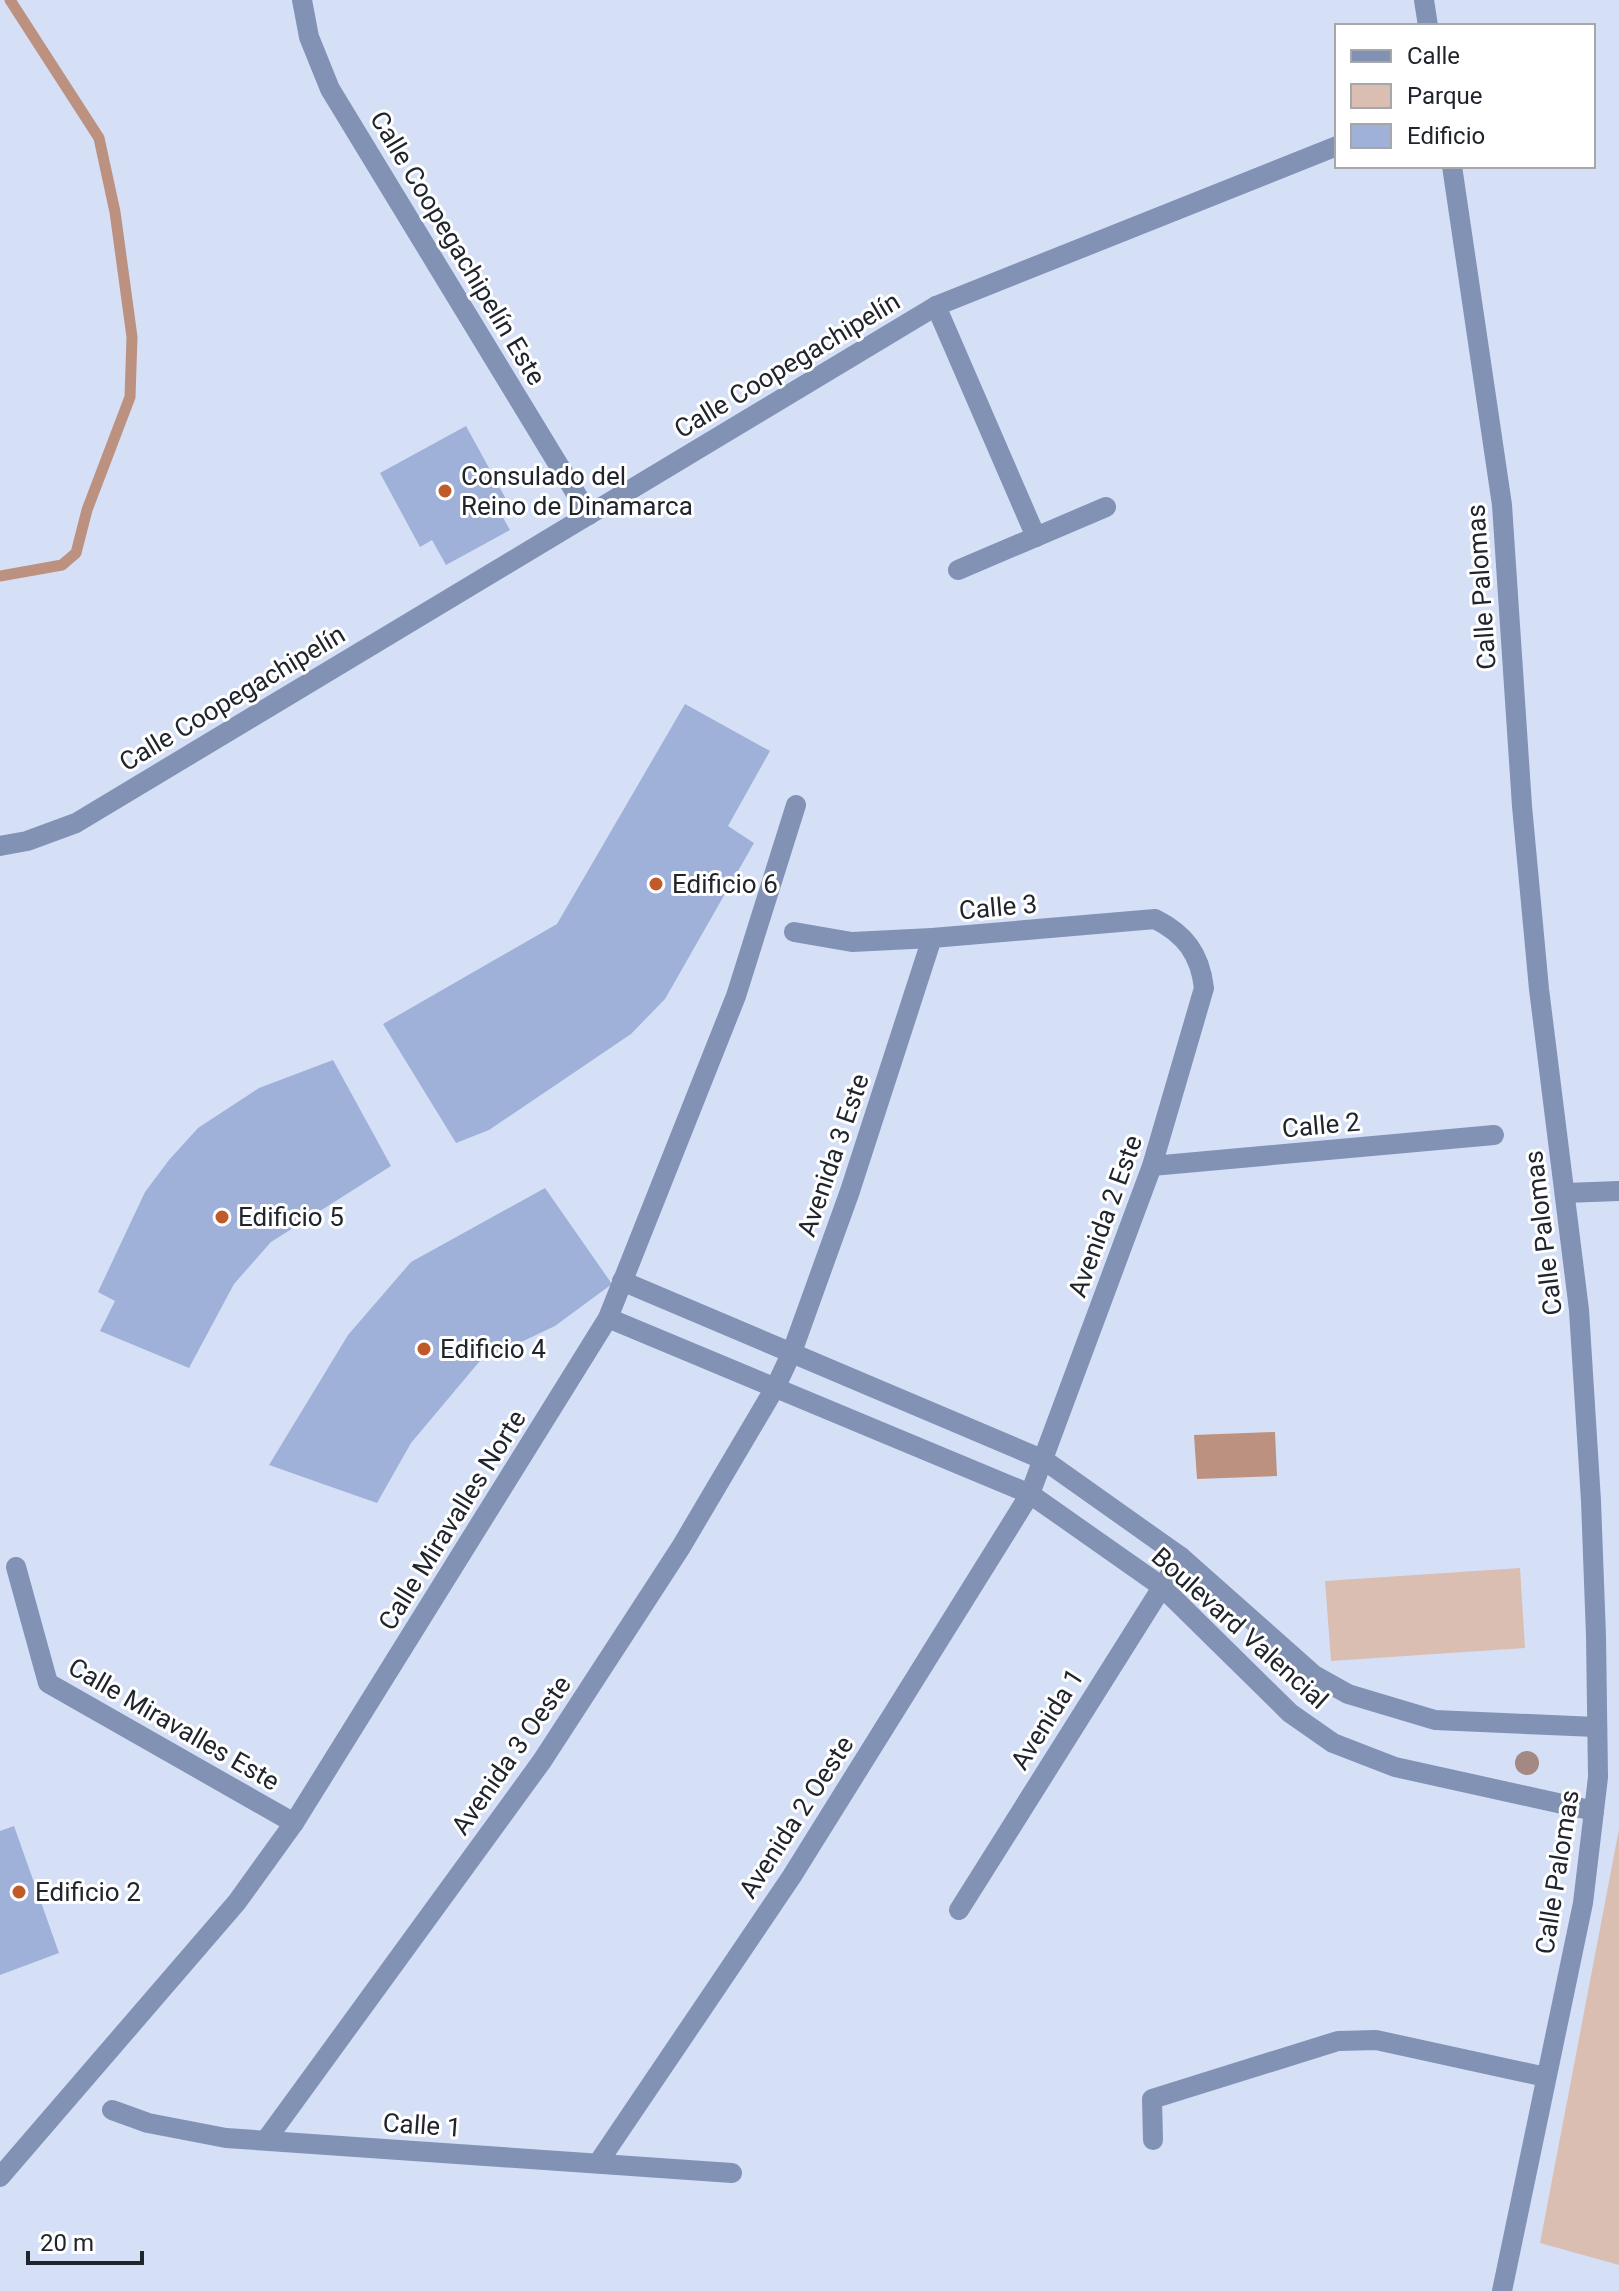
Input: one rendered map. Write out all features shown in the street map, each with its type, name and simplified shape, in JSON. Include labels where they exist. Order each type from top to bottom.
[{"type":"street","name":"Calle Coopegachipelín Este","points":[[302,0],[309,37],[330,89],[589,515]]},
{"type":"street","points":[[1424,0],[1428,24]]},
{"type":"street","name":"Calle Coopegachipelín","points":[[0,846],[27,841],[76,823],[936,306],[1335,147]]},
{"type":"street","name":"Calle Palomas","points":[[1452,168],[1502,505],[1539,989],[1579,1310],[1591,1501],[1596,1727],[1609,1777],[1594,1811],[1583,1903],[1502,2291]]},
{"type":"street","points":[[936,306],[1036,537]]},
{"type":"street","points":[[958,570],[1106,507]]},
{"type":"street","name":"Calle Miravalles Norte","points":[[0,2177],[237,1902],[294,1823],[608,1318],[736,996],[796,805]]},
{"type":"street","name":"Calle 3","points":[[794,932],[852,942],[1155,919],[1184,938],[1194,952]]},
{"type":"street","name":"Avenida 3 Este","points":[[776,1386],[792,1352],[850,1191],[932,938]]},
{"type":"street","name":"Avenida 2 Este","points":[[1030,1494],[1152,1166],[1204,988],[1202,969],[1194,952]]},
{"type":"street","name":"Calle 2","points":[[1152,1166],[1494,1135]]},
{"type":"street","points":[[1565,1193],[1619,1191]]},
{"type":"street","name":"Boulevard Valencial","points":[[622,1281],[1044,1460],[1181,1557],[1314,1675],[1348,1694],[1435,1720],[1596,1727]]},
{"type":"street","name":"Boulevard Valencial","points":[[608,1318],[1030,1494],[1161,1586],[1290,1713],[1333,1743],[1395,1767],[1594,1811]]},
{"type":"street","name":"Avenida 3 Oeste","points":[[266,2140],[542,1761],[681,1547],[776,1386]]},
{"type":"street","name":"Avenida 2 Oeste","points":[[598,2163],[792,1876],[1030,1494]]},
{"type":"street","name":"Avenida 1","points":[[959,1910],[1181,1557]]},
{"type":"street","name":"Calle Miravalles Este","points":[[16,1567],[48,1683],[294,1823]]},
{"type":"street","points":[[1153,2140],[1152,2099],[1338,2041],[1376,2040],[1546,2077]]},
{"type":"street","name":"Calle 1","points":[[112,2110],[186,2132],[732,2173]]},
{"type":"green space","points":[[1520,1568],[1525,1648],[1331,1661],[1325,1581]]},
{"type":"green space","points":[[1619,1829],[1619,2265],[1540,2243]]},
{"type":"shaded area","points":[[1275,1432],[1277,1476],[1197,1479],[1194,1435]]},
{"type":"building","name":"Consulado del Reino de Dinamarca","points":[[466,426],[511,508],[501,514],[510,530],[446,565],[432,540],[420,547],[380,473]]},
{"type":"building","name":"Edificio 6","points":[[685,704],[770,751],[728,826],[754,843],[665,999],[631,1034],[489,1130],[456,1143],[383,1024],[557,924]]},
{"type":"building","name":"Edificio 5","points":[[333,1060],[391,1166],[271,1242],[234,1284],[189,1368],[100,1331],[115,1301],[98,1292],[145,1192],[169,1160],[198,1128],[259,1088]]},
{"type":"building","name":"Edificio 4","points":[[545,1188],[612,1284],[555,1326],[479,1362],[411,1443],[377,1503],[269,1465],[348,1335],[411,1262]]},
{"type":"building","name":"Edificio 2","points":[[14,1826],[59,1953],[0,1975],[0,1831]]},
{"type":"waterway","points":[[0,576],[62,565],[76,553],[87,510],[130,397],[132,337],[115,212],[99,138],[10,0]]},
{"type":"place","name":"Consulado del Reino de Dinamarca","points":[[445,491]]},
{"type":"place","name":"Edificio 6","points":[[656,884]]},
{"type":"place","name":"Edificio 5","points":[[222,1217]]},
{"type":"place","name":"Edificio 4","points":[[424,1349]]},
{"type":"place","name":"Edificio 2","points":[[19,1892]]}]
